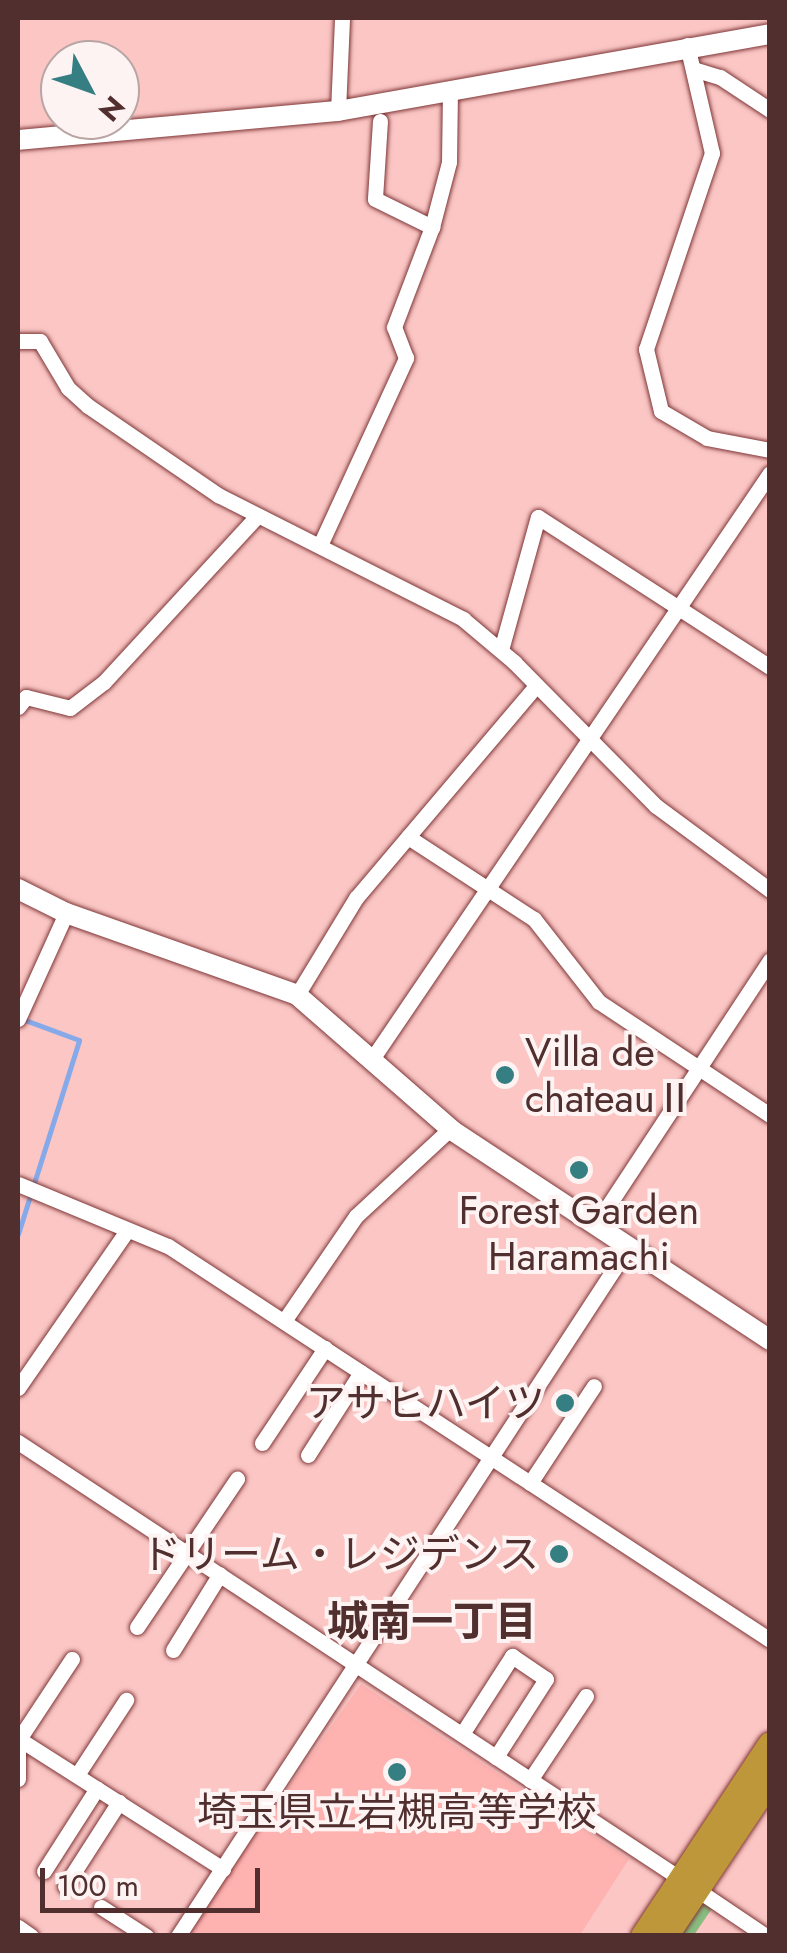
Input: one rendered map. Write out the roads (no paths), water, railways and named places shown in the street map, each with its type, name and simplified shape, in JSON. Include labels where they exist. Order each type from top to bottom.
[{"type":"highway","points":[[662,1935],[770,1744]]},
{"type":"highway","points":[[688,1884],[770,1779]]},
{"type":"street","points":[[338,111],[342,18]]},
{"type":"street","points":[[18,140],[338,111],[688,45],[770,34]]},
{"type":"street","points":[[688,45],[712,153],[646,349],[661,411],[707,438],[770,450]]},
{"type":"street","points":[[693,69],[720,77],[770,110]]},
{"type":"street","points":[[321,543],[406,358],[394,327],[432,226],[449,162],[450,92]]},
{"type":"street","points":[[380,121],[375,199],[432,226]]},
{"type":"street","points":[[18,342],[40,340],[68,388],[88,406],[257,516],[321,543],[462,619],[501,650],[681,829],[770,890]]},
{"type":"street","points":[[372,1060],[587,735],[770,473]]},
{"type":"street","points":[[18,707],[26,697],[70,708],[104,682],[257,516]]},
{"type":"street","points":[[501,650],[538,516],[770,667]]},
{"type":"street","points":[[297,996],[356,898],[536,686]]},
{"type":"street","points":[[408,837],[534,919],[599,1002],[770,1115]]},
{"type":"street","points":[[18,889],[66,913],[297,996],[450,1129],[770,1340]]},
{"type":"street","points":[[18,1019],[66,913]]},
{"type":"street","points":[[596,1224],[770,960]]},
{"type":"street","points":[[284,1321],[356,1216],[450,1129]]},
{"type":"street","points":[[18,1184],[126,1232],[168,1246],[770,1640]]},
{"type":"street","points":[[18,1388],[126,1232]]},
{"type":"street","points":[[178,1936],[629,1246]]},
{"type":"street","points":[[262,1443],[326,1348]]},
{"type":"street","points":[[308,1455],[361,1372]]},
{"type":"street","points":[[530,1483],[594,1386]]},
{"type":"street","points":[[18,1442],[766,1936]]},
{"type":"street","points":[[137,1627],[237,1479]]},
{"type":"street","points":[[173,1650],[220,1574]]},
{"type":"street","points":[[462,1734],[512,1656],[546,1679],[496,1757]]},
{"type":"street","points":[[18,1779],[18,1736],[72,1658]]},
{"type":"street","points":[[530,1780],[586,1696]]},
{"type":"street","points":[[77,1776],[126,1700]]},
{"type":"street","points":[[18,1736],[223,1869]]},
{"type":"street","points":[[44,1871],[97,1788]]},
{"type":"street","points":[[64,1886],[119,1802]]},
{"type":"street","points":[[100,1908],[146,1936]]},
{"type":"street","points":[[18,1927],[31,1936]]},
{"type":"waterway","points":[[18,1234],[79,1040],[20,1018]]},
{"type":"place","name":"Villa de chateauⅡ","points":[[505,1075]]},
{"type":"place","name":"Forest Garden Haramachi","points":[[579,1170]]},
{"type":"place","name":"アサヒハイツ","points":[[565,1403]]},
{"type":"place","name":"ドリーム・レジデンス","points":[[559,1554]]},
{"type":"place","name":"埼玉県立岩槻高等学校","points":[[397,1772]]},
{"type":"district","name":"城南一丁目","points":[[432,1622]]}]
